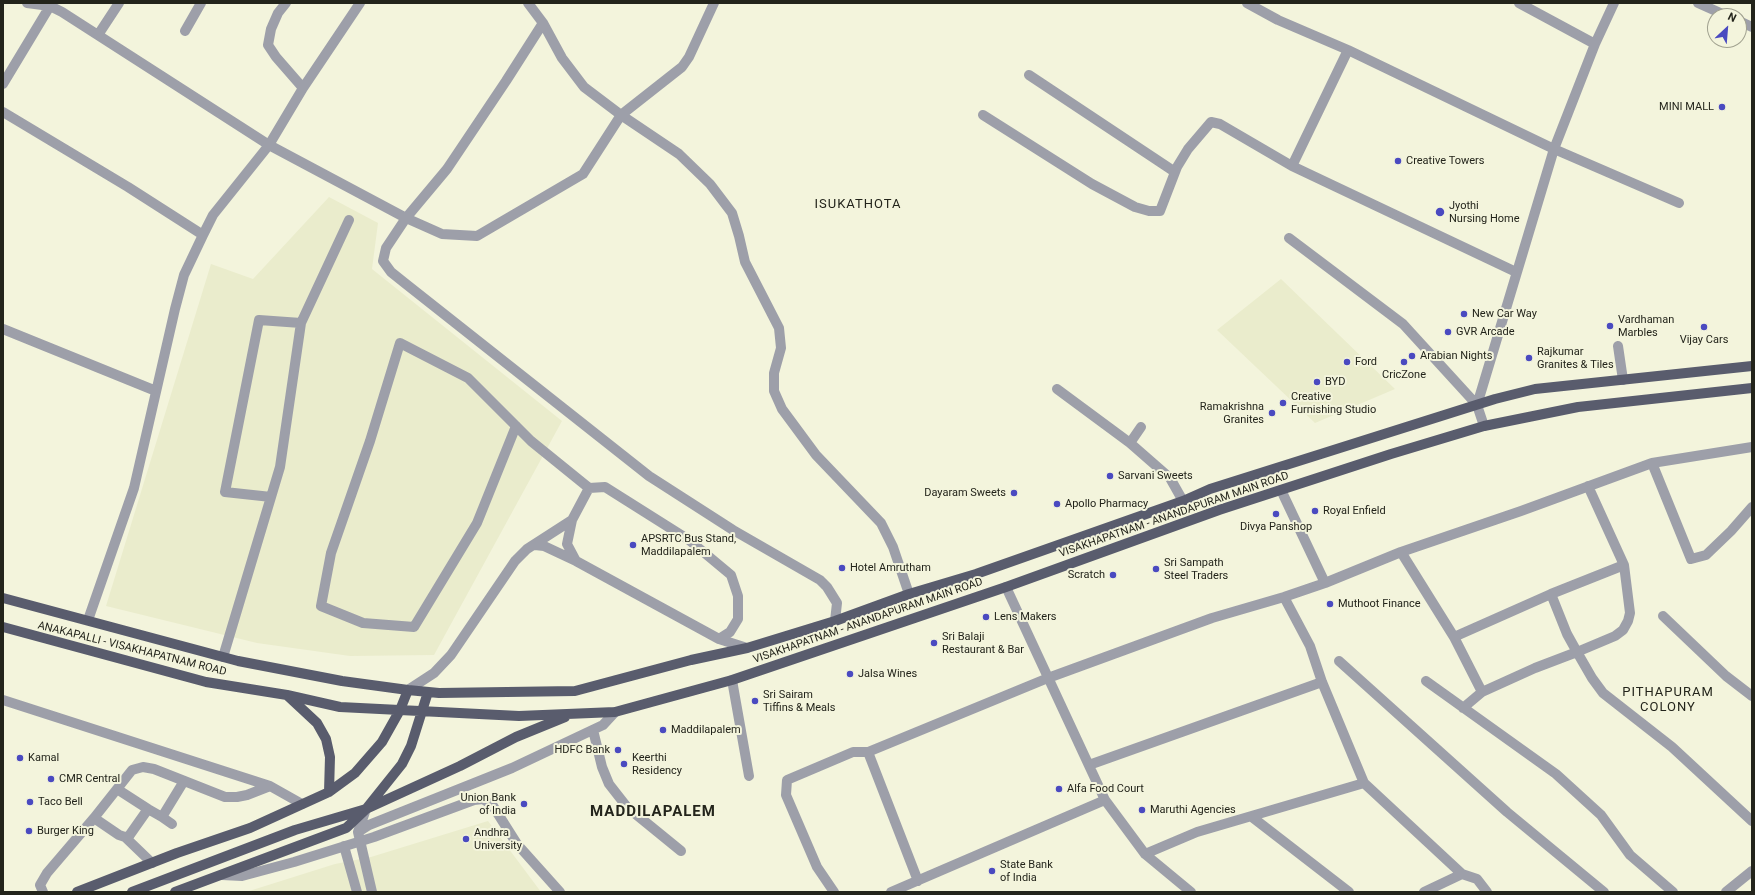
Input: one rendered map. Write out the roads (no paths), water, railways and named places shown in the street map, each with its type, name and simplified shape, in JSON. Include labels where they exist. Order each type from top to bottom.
[{"type":"main road","name":"VISAKHAPATNAM - ANANDAPURAM MAIN ROAD","points":[[428,692],[575,691],[691,660],[747,648],[835,620],[909,594],[976,574],[1183,501],[1210,489],[1477,405],[1535,390],[1752,366]]},
{"type":"main road","name":"VISAKHAPATNAM - ANANDAPURAM MAIN ROAD","points":[[570,715],[614,712],[732,680],[1006,587],[1211,513],[1391,454],[1484,426],[1578,407],[1752,388]]},
{"type":"main road","name":"ANAKAPALLI - VISAKHAPATNAM ROAD","points":[[3,598],[223,657],[342,681],[428,692]]},
{"type":"main road","name":"ANAKAPALLI - VISAKHAPATNAM ROAD","points":[[3,627],[206,682],[287,695],[340,707],[519,716],[570,715]]},
{"type":"main road","points":[[78,892],[152,863],[250,828],[329,792],[355,773],[382,742],[400,710],[408,690]]},
{"type":"main road","points":[[175,892],[346,828],[366,809],[402,764],[411,746],[428,692]]},
{"type":"main road","points":[[287,695],[317,723],[326,739],[330,757],[329,792]]},
{"type":"main road","points":[[132,892],[295,830],[366,809],[460,766],[516,737],[570,715]]},
{"type":"street","points":[[27,3],[50,4],[269,145],[406,218],[442,234],[477,236],[583,174],[621,116],[682,67],[689,57],[714,3]]},
{"type":"street","points":[[98,35],[119,3]]},
{"type":"street","points":[[185,31],[201,3]]},
{"type":"street","points":[[286,3],[278,13],[271,29],[268,45],[276,58],[304,88]]},
{"type":"street","points":[[88,620],[134,488],[174,309],[184,275],[202,235],[213,215],[269,145],[353,11],[360,3]]},
{"type":"street","points":[[528,3],[543,24],[562,58],[584,87],[621,116],[679,154],[710,184],[732,213],[740,236],[745,262],[779,328],[780,348],[774,373],[774,391],[782,410],[816,455],[881,523],[893,547],[909,594]]},
{"type":"street","points":[[1247,3],[1278,20],[1348,50],[1554,149],[1679,204]]},
{"type":"street","points":[[1520,3],[1595,44]]},
{"type":"street","points":[[1477,405],[1554,149],[1595,44],[1614,3]]},
{"type":"street","points":[[1698,3],[1710,8]]},
{"type":"street","points":[[3,84],[50,4]]},
{"type":"street","points":[[543,24],[447,168],[406,218],[384,254],[383,261],[391,272],[650,476],[733,530],[820,580],[828,587],[837,603],[835,620]]},
{"type":"street","points":[[1292,166],[1348,50]]},
{"type":"street","points":[[1029,75],[1175,172]]},
{"type":"street","points":[[3,112],[128,187],[202,235]]},
{"type":"street","points":[[983,115],[1092,184],[1135,207],[1149,211],[1160,211],[1175,172],[1188,149],[1211,122],[1220,124],[1292,166],[1516,272]]},
{"type":"street","points":[[223,657],[280,467],[301,323],[349,220]]},
{"type":"street","points":[[1289,238],[1403,324],[1477,405],[1484,426]]},
{"type":"street","points":[[271,497],[225,492],[260,320],[301,323]]},
{"type":"street","points":[[3,329],[156,391]]},
{"type":"street","points":[[516,426],[477,523],[414,627],[363,623],[321,606],[331,554],[370,441],[400,343],[468,378],[516,426],[531,441],[589,488],[605,487],[689,540],[731,575],[738,596],[738,619],[730,632],[719,639]]},
{"type":"street","points":[[1618,346],[1623,380]]},
{"type":"street","points":[[1056,389],[1130,443],[1170,478],[1183,501]]},
{"type":"street","points":[[1130,443],[1141,427]]},
{"type":"street","points":[[834,892],[817,867],[786,795],[787,780],[853,752],[868,752],[1048,678],[1212,618],[1284,597],[1325,583],[1401,552],[1652,463],[1752,447]]},
{"type":"street","points":[[1652,463],[1691,559],[1706,555],[1752,507]]},
{"type":"street","points":[[1463,708],[1482,692],[1534,668],[1615,636],[1623,630],[1630,613],[1624,565],[1588,486]]},
{"type":"street","points":[[576,561],[567,544],[572,520],[589,488]]},
{"type":"street","points":[[1282,490],[1325,583]]},
{"type":"street","points":[[408,690],[434,673],[451,655],[515,561],[526,549],[535,545],[572,520]]},
{"type":"street","points":[[535,545],[544,546],[576,561],[719,639],[747,648]]},
{"type":"street","points":[[1401,552],[1454,637],[1482,692]]},
{"type":"street","points":[[1454,637],[1552,594],[1624,565]]},
{"type":"street","points":[[1006,587],[1105,800],[1145,854],[1191,892]]},
{"type":"street","points":[[1552,594],[1567,634],[1592,678],[1604,693],[1672,747],[1752,821]]},
{"type":"street","points":[[1284,597],[1310,646],[1322,682],[1364,783],[1462,874],[1477,879],[1487,892]]},
{"type":"street","points":[[1663,616],[1726,676],[1752,696]]},
{"type":"street","points":[[1339,661],[1507,812],[1604,892]]},
{"type":"street","points":[[428,692],[434,673]]},
{"type":"street","points":[[732,680],[748,776]]},
{"type":"street","points":[[1426,680],[1556,774],[1601,815],[1630,855],[1673,892]]},
{"type":"street","points":[[1089,765],[1322,682]]},
{"type":"street","points":[[3,700],[270,786],[302,804]]},
{"type":"street","points":[[359,837],[369,825],[512,768],[593,730],[603,725],[614,712]]},
{"type":"street","points":[[593,730],[602,767],[609,784],[627,807],[681,851]]},
{"type":"street","points":[[868,752],[918,881]]},
{"type":"street","points":[[42,892],[40,885],[47,873],[94,818],[132,770],[143,767],[154,769],[225,797],[237,798],[246,796],[270,786]]},
{"type":"street","points":[[162,817],[184,781]]},
{"type":"street","points":[[1145,854],[1197,832],[1364,783]]},
{"type":"street","points":[[117,789],[172,824]]},
{"type":"street","points":[[222,875],[242,876],[294,862],[344,846],[359,837],[474,800],[483,799],[493,806],[517,844],[560,892]]},
{"type":"street","points":[[891,892],[1105,800]]},
{"type":"street","points":[[125,838],[134,830],[148,809]]},
{"type":"street","points":[[366,809],[359,837],[372,892]]},
{"type":"street","points":[[1252,817],[1349,892]]},
{"type":"street","points":[[94,818],[125,838],[152,863]]},
{"type":"street","points":[[344,846],[357,892]]},
{"type":"street","points":[[1726,892],[1752,871]]},
{"type":"street","points":[[1424,892],[1462,874]]},
{"type":"place","name":"MINI MALL","points":[[1722,107]]},
{"type":"place","name":"Creative Towers","points":[[1398,161]]},
{"type":"place","name":"Jyothi Nursing Home","points":[[1440,212]]},
{"type":"place","name":"New Car Way","points":[[1464,314]]},
{"type":"place","name":"Vardhaman Marbles","points":[[1610,326]]},
{"type":"place","name":"Vijay Cars","points":[[1704,327]]},
{"type":"place","name":"GVR Arcade","points":[[1448,332]]},
{"type":"place","name":"Arabian Nights","points":[[1412,356]]},
{"type":"place","name":"Rajkumar Granites & Tiles","points":[[1529,358]]},
{"type":"place","name":"Ford","points":[[1347,362]]},
{"type":"place","name":"CricZone","points":[[1404,362]]},
{"type":"place","name":"BYD","points":[[1317,382]]},
{"type":"place","name":"Creative Furnishing Studio","points":[[1283,403]]},
{"type":"place","name":"Ramakrishna Granites","points":[[1272,413]]},
{"type":"place","name":"Sarvani Sweets","points":[[1110,476]]},
{"type":"place","name":"Dayaram Sweets","points":[[1014,493]]},
{"type":"place","name":"Apollo Pharmacy","points":[[1057,504]]},
{"type":"place","name":"Royal Enfield","points":[[1315,511]]},
{"type":"place","name":"Divya Panshop","points":[[1276,514]]},
{"type":"place","name":"APSRTC Bus Stand, Maddilapalem","points":[[633,545]]},
{"type":"place","name":"Hotel Amrutham","points":[[842,568]]},
{"type":"place","name":"Sri Sampath Steel Traders","points":[[1156,569]]},
{"type":"place","name":"Scratch","points":[[1113,575]]},
{"type":"place","name":"Muthoot Finance","points":[[1330,604]]},
{"type":"place","name":"Lens Makers","points":[[986,617]]},
{"type":"place","name":"Sri Balaji Restaurant & Bar","points":[[934,643]]},
{"type":"place","name":"Jalsa Wines","points":[[850,674]]},
{"type":"place","name":"Sri Sairam Tiffins & Meals","points":[[755,701]]},
{"type":"place","name":"Maddilapalem","points":[[663,730]]},
{"type":"place","name":"HDFC Bank","points":[[618,750]]},
{"type":"place","name":"Kamal","points":[[20,758]]},
{"type":"place","name":"Keerthi Residency","points":[[624,764]]},
{"type":"place","name":"CMR Central","points":[[51,779]]},
{"type":"place","name":"Alfa Food Court","points":[[1059,789]]},
{"type":"place","name":"Taco Bell","points":[[30,802]]},
{"type":"place","name":"Union Bank of India","points":[[524,804]]},
{"type":"place","name":"Maruthi Agencies","points":[[1142,810]]},
{"type":"place","name":"Burger King","points":[[29,831]]},
{"type":"place","name":"Andhra University","points":[[466,839]]},
{"type":"place","name":"State Bank of India","points":[[992,871]]},
{"type":"district","name":"ISUKATHOTA","points":[[858,205]]},
{"type":"district","name":"PITHAPURAM COLONY","points":[[1668,700]]},
{"type":"district","name":"MADDILAPALEM","points":[[653,812]]}]
